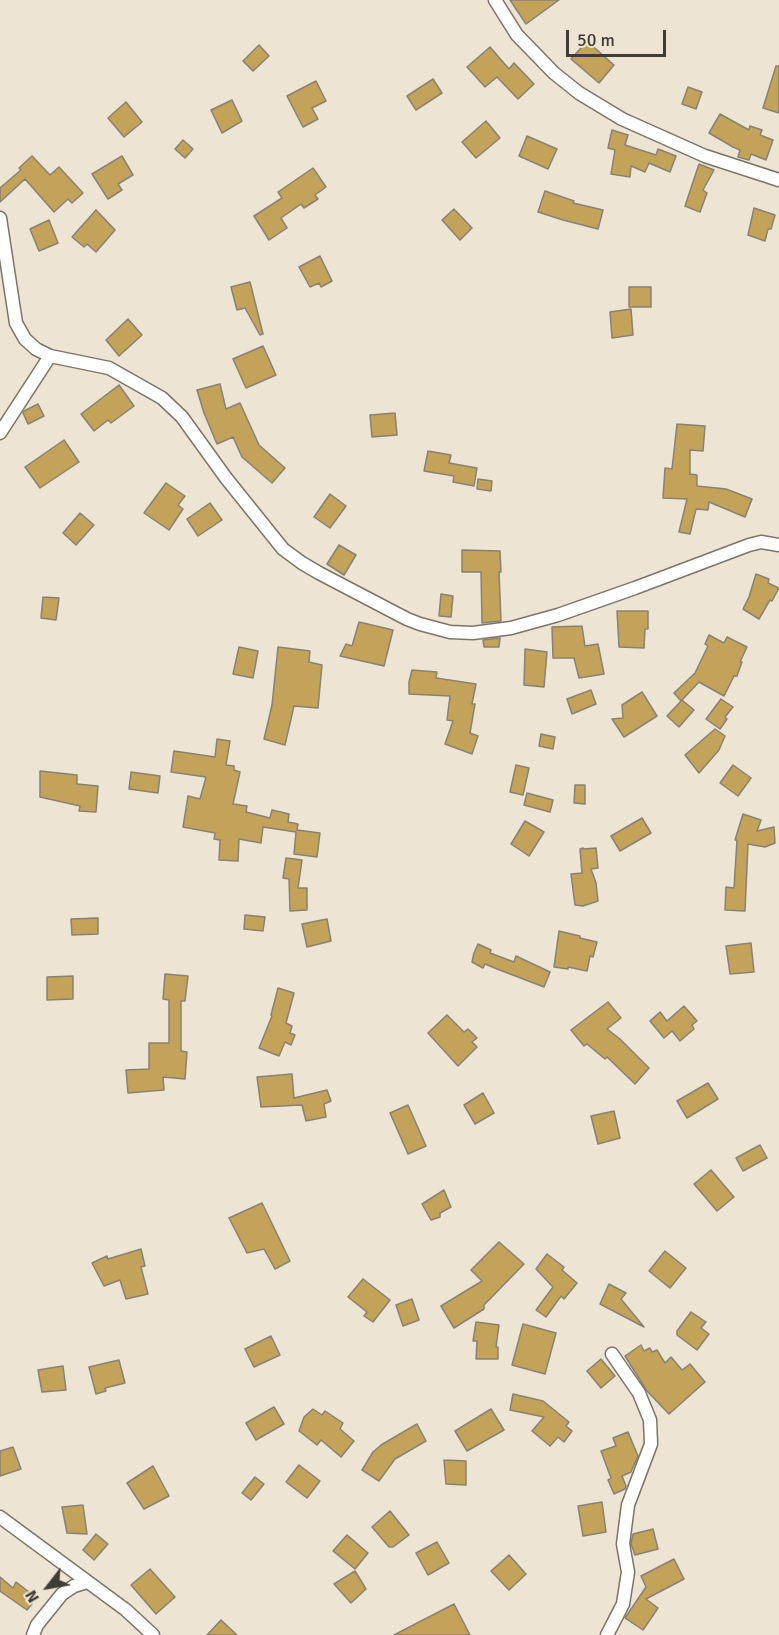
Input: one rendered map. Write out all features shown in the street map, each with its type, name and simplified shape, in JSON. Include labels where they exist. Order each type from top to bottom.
[{"type":"street","points":[[495,0],[517,35],[554,73],[579,93],[622,119],[694,151],[779,180]]},
{"type":"street","points":[[0,218],[16,323],[25,339],[36,349],[50,356],[109,368],[162,398],[182,417],[225,478],[284,549],[320,573],[407,619],[450,632],[473,633],[511,628],[558,615],[749,545],[761,542],[779,545]]},
{"type":"street","points":[[0,433],[50,356]]},
{"type":"street","points":[[607,1635],[623,1604],[628,1572],[623,1544],[628,1505],[651,1444],[650,1420],[639,1393],[612,1354]]},
{"type":"street","points":[[0,1517],[126,1610],[153,1635]]},
{"type":"street","points":[[33,1635],[37,1626],[62,1594],[74,1586],[87,1582]]},
{"type":"building","points":[[510,0],[559,0],[526,24]]},
{"type":"building","points":[[587,41],[614,65],[599,83],[571,59]]},
{"type":"building","points":[[259,45],[269,56],[253,71],[243,61]]},
{"type":"building","points":[[490,47],[509,69],[514,63],[534,84],[518,99],[497,77],[485,87],[467,67]]},
{"type":"building","points":[[776,66],[779,66],[779,113],[763,108]]},
{"type":"building","points":[[433,79],[442,93],[416,110],[407,96]]},
{"type":"building","points":[[316,81],[326,101],[312,108],[318,119],[303,127],[287,96]]},
{"type":"building","points":[[688,87],[702,92],[696,109],[682,104]]},
{"type":"building","points":[[232,100],[242,121],[222,133],[211,110]]},
{"type":"building","points":[[126,102],[142,122],[124,137],[108,118]]},
{"type":"building","points":[[720,114],[749,130],[750,126],[762,130],[760,135],[773,140],[766,160],[751,154],[749,160],[738,157],[740,150],[709,133]]},
{"type":"building","points":[[486,121],[500,138],[476,158],[462,142]]},
{"type":"building","points":[[612,130],[628,135],[625,145],[656,155],[658,149],[676,156],[670,172],[649,163],[645,172],[631,166],[630,177],[611,174],[615,150],[608,148]]},
{"type":"building","points":[[527,136],[557,149],[548,169],[519,156]]},
{"type":"building","points":[[183,140],[193,149],[185,158],[175,149]]},
{"type":"building","points":[[32,156],[50,175],[59,167],[83,193],[72,203],[68,199],[54,212],[25,179],[0,202],[0,188],[21,170],[19,168]]},
{"type":"building","points":[[122,156],[133,175],[118,184],[122,190],[108,199],[92,174]]},
{"type":"building","points":[[699,164],[714,170],[703,190],[707,193],[700,212],[685,206]]},
{"type":"building","points":[[313,168],[326,187],[315,195],[318,199],[304,208],[301,204],[281,218],[287,228],[269,240],[254,216],[282,198],[278,192]]},
{"type":"building","points":[[545,191],[574,201],[573,203],[603,210],[598,229],[538,212]]},
{"type":"building","points":[[754,208],[775,215],[765,241],[748,235]]},
{"type":"building","points":[[454,209],[472,228],[460,240],[442,220]]},
{"type":"building","points":[[96,210],[115,230],[96,252],[87,244],[84,247],[72,237]]},
{"type":"building","points":[[49,220],[58,243],[39,251],[30,229]]},
{"type":"building","points":[[320,256],[332,281],[321,287],[319,283],[310,287],[299,267]]},
{"type":"building","points":[[250,282],[263,334],[260,335],[245,308],[237,310],[231,287]]},
{"type":"building","points":[[629,287],[651,287],[651,307],[629,307]]},
{"type":"building","points":[[631,309],[633,335],[612,338],[610,312]]},
{"type":"building","points":[[128,319],[142,335],[119,356],[106,340]]},
{"type":"building","points":[[263,346],[276,375],[246,388],[233,359]]},
{"type":"building","points":[[220,384],[226,409],[240,403],[259,445],[285,468],[272,483],[242,457],[233,437],[217,444],[197,390]]},
{"type":"building","points":[[119,385],[134,406],[111,423],[108,420],[94,431],[81,414]]},
{"type":"building","points":[[38,404],[44,416],[28,424],[24,411]]},
{"type":"building","points":[[395,413],[397,435],[372,437],[370,415]]},
{"type":"building","points":[[677,424],[705,426],[703,451],[690,450],[690,474],[697,475],[697,486],[726,489],[752,499],[745,517],[709,502],[708,510],[696,509],[690,534],[679,532],[687,499],[663,498],[665,468],[672,469]]},
{"type":"building","points":[[64,440],[79,462],[40,488],[25,467]]},
{"type":"building","points":[[428,451],[451,455],[449,463],[477,468],[474,486],[453,482],[454,476],[424,471]]},
{"type":"building","points":[[478,479],[492,481],[491,491],[477,489]]},
{"type":"building","points":[[166,483],[185,496],[178,505],[183,509],[169,530],[144,513]]},
{"type":"building","points":[[330,494],[346,506],[330,528],[314,517]]},
{"type":"building","points":[[210,503],[222,520],[198,536],[187,519]]},
{"type":"building","points":[[80,513],[94,525],[76,545],[63,533]]},
{"type":"building","points":[[339,545],[356,555],[344,575],[327,564]]},
{"type":"building","points":[[462,550],[500,551],[501,621],[482,623],[481,572],[462,572]]},
{"type":"building","points":[[756,574],[769,579],[768,583],[779,588],[759,619],[743,609]]},
{"type":"building","points":[[441,594],[453,596],[451,617],[439,616]]},
{"type":"building","points":[[43,597],[59,598],[56,620],[41,618]]},
{"type":"building","points":[[617,611],[648,611],[648,629],[645,629],[644,648],[619,647]]},
{"type":"building","points":[[359,622],[393,630],[384,666],[340,656],[346,644],[352,646]]},
{"type":"building","points":[[582,626],[585,646],[598,644],[604,674],[579,678],[574,658],[553,658],[552,627]]},
{"type":"building","points":[[709,635],[724,643],[727,637],[747,647],[737,676],[734,676],[724,696],[699,682],[682,700],[694,710],[679,727],[667,716],[681,701],[674,693],[695,673],[708,646],[705,644]]},
{"type":"building","points":[[500,638],[499,647],[484,647],[483,640]]},
{"type":"building","points":[[239,647],[258,651],[253,678],[233,674]]},
{"type":"building","points":[[278,647],[310,651],[309,662],[322,665],[318,708],[294,706],[285,745],[264,739],[272,705]]},
{"type":"building","points":[[525,649],[547,652],[544,687],[524,685]]},
{"type":"building","points":[[412,670],[437,672],[436,678],[476,684],[470,733],[478,736],[472,754],[445,744],[453,721],[447,720],[450,696],[409,694]]},
{"type":"building","points":[[591,690],[596,704],[572,714],[567,699]]},
{"type":"building","points":[[642,692],[657,716],[624,737],[612,719],[623,718],[622,705]]},
{"type":"building","points":[[721,699],[733,707],[725,717],[727,719],[720,729],[706,719]]},
{"type":"building","points":[[715,729],[725,736],[719,750],[699,773],[685,755]]},
{"type":"building","points":[[541,734],[555,737],[553,749],[539,746]]},
{"type":"building","points":[[217,739],[230,741],[226,765],[234,766],[234,770],[240,772],[233,804],[247,806],[246,812],[270,818],[272,810],[289,814],[288,822],[298,824],[297,830],[320,833],[317,857],[294,854],[296,832],[263,827],[261,843],[239,839],[238,861],[219,860],[220,840],[214,839],[215,833],[183,827],[188,796],[200,799],[206,777],[171,772],[174,751],[215,757]]},
{"type":"building","points":[[516,765],[529,768],[523,795],[510,792]]},
{"type":"building","points":[[733,765],[751,778],[738,796],[720,783]]},
{"type":"building","points":[[40,771],[77,775],[77,784],[98,786],[96,812],[79,811],[80,806],[40,797]]},
{"type":"building","points":[[131,772],[160,776],[158,793],[129,789]]},
{"type":"building","points":[[575,785],[585,785],[585,804],[574,803]]},
{"type":"building","points":[[527,793],[553,800],[550,812],[524,805]]},
{"type":"building","points":[[743,814],[761,820],[757,831],[774,827],[775,843],[765,847],[748,844],[745,911],[725,910],[726,887],[734,888],[737,840],[735,840]]},
{"type":"building","points":[[642,818],[651,833],[620,851],[611,836]]},
{"type":"building","points":[[525,821],[544,832],[529,856],[511,844]]},
{"type":"building","points":[[596,848],[598,868],[591,869],[596,883],[598,901],[583,906],[575,905],[571,874],[582,873],[580,849]]},
{"type":"building","points":[[286,858],[302,860],[298,888],[307,888],[307,910],[290,911],[289,879],[283,878]]},
{"type":"building","points":[[245,915],[265,917],[263,931],[244,929]]},
{"type":"building","points":[[98,918],[98,934],[72,935],[71,919]]},
{"type":"building","points":[[327,919],[331,941],[307,947],[302,924]]},
{"type":"building","points":[[559,931],[597,942],[593,957],[590,956],[587,971],[554,967]]},
{"type":"building","points":[[751,943],[754,972],[730,974],[726,946]]},
{"type":"building","points":[[478,944],[491,950],[490,953],[514,962],[516,956],[550,972],[544,987],[485,964],[483,968],[472,962]]},
{"type":"building","points":[[165,974],[188,976],[185,1001],[181,1001],[181,1051],[187,1052],[185,1079],[163,1077],[164,1090],[128,1093],[126,1070],[149,1069],[149,1043],[169,1043],[169,1000],[163,999]]},
{"type":"building","points":[[73,976],[73,999],[47,1000],[47,977]]},
{"type":"building","points":[[278,988],[294,993],[286,1023],[292,1026],[290,1033],[295,1035],[291,1045],[285,1042],[279,1056],[259,1048],[272,1016]]},
{"type":"building","points":[[608,1002],[621,1018],[607,1029],[649,1068],[635,1084],[607,1057],[605,1059],[587,1044],[584,1046],[571,1030]]},
{"type":"building","points":[[684,1006],[697,1021],[692,1025],[694,1029],[680,1041],[672,1031],[664,1038],[650,1021],[660,1012],[667,1021]]},
{"type":"building","points":[[447,1015],[464,1032],[468,1029],[477,1038],[472,1042],[477,1047],[458,1066],[428,1033]]},
{"type":"building","points":[[292,1074],[294,1098],[327,1090],[331,1101],[324,1104],[326,1117],[306,1121],[302,1105],[261,1107],[257,1077]]},
{"type":"building","points":[[708,1083],[718,1099],[687,1118],[677,1101]]},
{"type":"building","points":[[483,1093],[494,1113],[475,1124],[464,1105]]},
{"type":"building","points":[[408,1105],[426,1146],[408,1154],[390,1113]]},
{"type":"building","points":[[614,1111],[620,1138],[598,1144],[591,1116]]},
{"type":"building","points":[[760,1145],[767,1158],[743,1171],[736,1158]]},
{"type":"building","points":[[711,1170],[734,1197],[717,1211],[694,1184]]},
{"type":"building","points":[[444,1190],[451,1207],[440,1213],[440,1217],[431,1220],[422,1204]]},
{"type":"building","points":[[262,1203],[290,1261],[275,1269],[264,1249],[247,1253],[229,1218]]},
{"type":"building","points":[[499,1242],[524,1264],[484,1305],[484,1309],[454,1328],[441,1306],[482,1281],[471,1270]]},
{"type":"building","points":[[141,1249],[145,1266],[141,1267],[148,1294],[126,1299],[120,1280],[104,1286],[92,1263],[107,1256],[108,1259]]},
{"type":"building","points":[[665,1251],[686,1268],[670,1288],[649,1271]]},
{"type":"building","points":[[547,1254],[564,1267],[562,1270],[577,1283],[564,1299],[561,1296],[546,1317],[536,1310],[553,1287],[536,1269]]},
{"type":"building","points":[[363,1279],[390,1300],[373,1322],[364,1316],[367,1312],[348,1297]]},
{"type":"building","points":[[609,1284],[626,1293],[621,1299],[644,1327],[600,1304]]},
{"type":"building","points":[[412,1299],[419,1320],[403,1326],[396,1305]]},
{"type":"building","points":[[691,1312],[706,1322],[701,1328],[709,1334],[697,1350],[677,1335],[677,1331]]},
{"type":"building","points":[[476,1322],[499,1325],[496,1347],[498,1347],[498,1359],[476,1359],[477,1341],[473,1341]]},
{"type":"building","points":[[523,1324],[556,1333],[545,1374],[512,1365]]},
{"type":"building","points":[[271,1336],[280,1355],[254,1367],[245,1349]]},
{"type":"building","points":[[641,1345],[644,1351],[650,1348],[652,1352],[657,1350],[665,1363],[671,1357],[682,1370],[690,1364],[705,1382],[669,1414],[647,1391],[625,1356]]},
{"type":"building","points":[[601,1359],[615,1376],[601,1388],[587,1371]]},
{"type":"building","points":[[119,1360],[125,1383],[105,1388],[106,1391],[96,1394],[89,1367]]},
{"type":"building","points":[[63,1366],[66,1390],[42,1392],[38,1370]]},
{"type":"building","points":[[513,1394],[543,1401],[569,1422],[566,1426],[572,1431],[564,1442],[558,1437],[550,1446],[532,1431],[544,1417],[510,1410]]},
{"type":"building","points":[[274,1407],[284,1424],[256,1440],[246,1423]]},
{"type":"building","points":[[313,1409],[322,1415],[325,1411],[343,1423],[340,1429],[354,1441],[341,1457],[321,1440],[317,1445],[299,1431],[304,1417]]},
{"type":"building","points":[[491,1409],[504,1430],[467,1451],[455,1431]]},
{"type":"building","points":[[417,1424],[426,1441],[395,1459],[379,1481],[362,1470],[373,1452],[381,1445]]},
{"type":"building","points":[[628,1432],[638,1456],[631,1472],[622,1476],[625,1489],[614,1494],[601,1451],[616,1446],[613,1438]]},
{"type":"building","points":[[13,1447],[21,1469],[0,1476],[0,1451]]},
{"type":"building","points":[[444,1460],[466,1461],[466,1485],[446,1484]]},
{"type":"building","points":[[299,1465],[320,1481],[307,1498],[286,1482]]},
{"type":"building","points":[[153,1466],[169,1496],[144,1509],[127,1483]]},
{"type":"building","points":[[255,1477],[264,1484],[251,1500],[242,1493]]},
{"type":"building","points":[[602,1502],[606,1532],[583,1536],[578,1506]]},
{"type":"building","points":[[83,1505],[87,1534],[67,1533],[62,1507]]},
{"type":"building","points":[[390,1511],[409,1535],[393,1547],[389,1547],[372,1527]]},
{"type":"building","points":[[653,1529],[658,1549],[635,1555],[631,1544],[633,1534]]},
{"type":"building","points":[[96,1534],[108,1544],[94,1560],[83,1550]]},
{"type":"building","points":[[347,1535],[368,1553],[355,1569],[333,1551]]},
{"type":"building","points":[[437,1542],[449,1563],[428,1575],[416,1553]]},
{"type":"building","points":[[509,1555],[526,1574],[509,1590],[491,1571]]},
{"type":"building","points":[[674,1559],[684,1579],[646,1599],[658,1608],[643,1630],[625,1618],[646,1587],[641,1576]]},
{"type":"building","points":[[150,1569],[175,1597],[156,1614],[131,1585]]},
{"type":"building","points":[[355,1571],[366,1589],[351,1603],[334,1584]]},
{"type":"building","points":[[0,1577],[13,1588],[16,1582],[33,1595],[28,1601],[32,1604],[27,1610],[0,1591]]},
{"type":"building","points":[[454,1604],[470,1635],[394,1635]]},
{"type":"building","points":[[221,1620],[237,1635],[207,1635]]}]
